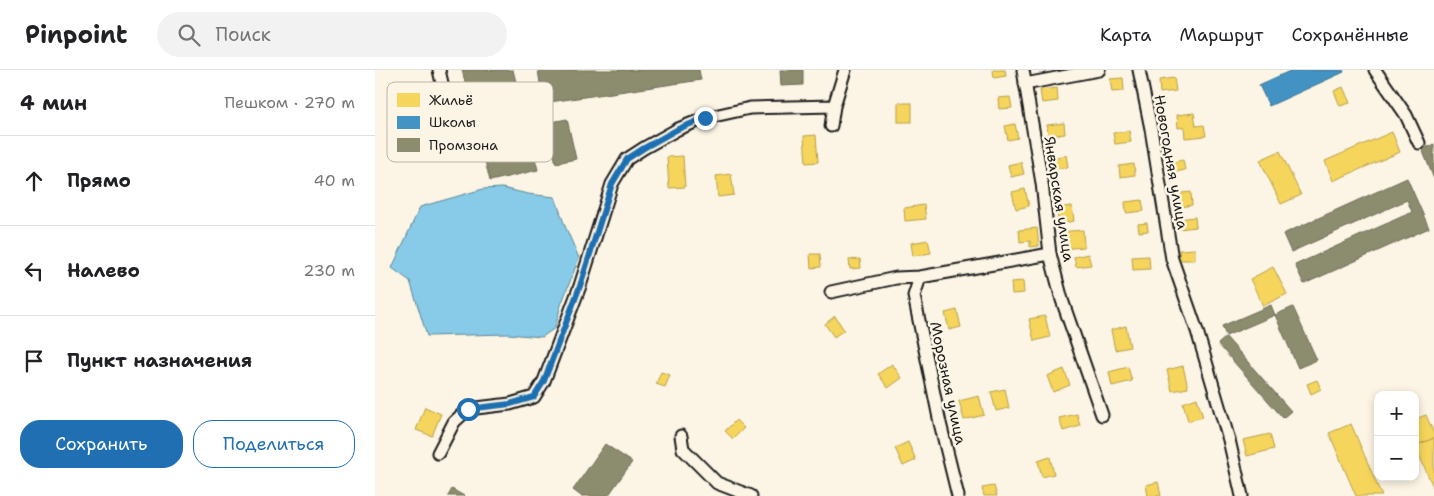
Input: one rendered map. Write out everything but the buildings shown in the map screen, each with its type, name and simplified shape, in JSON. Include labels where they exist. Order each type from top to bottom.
[{"type":"street","points":[[831,126],[834,106],[845,70]]},
{"type":"street","name":"Январская улица","points":[[1023,70],[1042,183],[1050,254],[1062,300],[1102,415]]},
{"type":"street","points":[[1025,84],[1099,70]]},
{"type":"street","name":"Новогодняя улица","points":[[1139,70],[1151,129],[1172,259],[1229,440],[1242,496]]},
{"type":"street","points":[[1375,70],[1406,115],[1419,143]]},
{"type":"street","points":[[439,453],[454,422],[468,409],[510,404],[534,397],[544,381],[580,286],[612,184],[627,159],[678,129],[705,118],[750,108],[834,106]]},
{"type":"street","points":[[831,292],[896,278],[921,277],[1050,254]]},
{"type":"street","name":"Морозная улица","points":[[921,277],[915,296],[940,423],[958,496]]},
{"type":"street","points":[[681,436],[683,449],[717,483],[751,496]]},
{"type":"water","points":[[502,188],[528,194],[555,197],[579,258],[561,305],[555,328],[542,337],[508,334],[427,336],[410,281],[392,268],[420,207],[483,189]]},
{"type":"route","points":[[468,409],[510,404],[534,397],[544,381],[580,286],[612,184],[627,159],[678,129],[705,118]]}]
